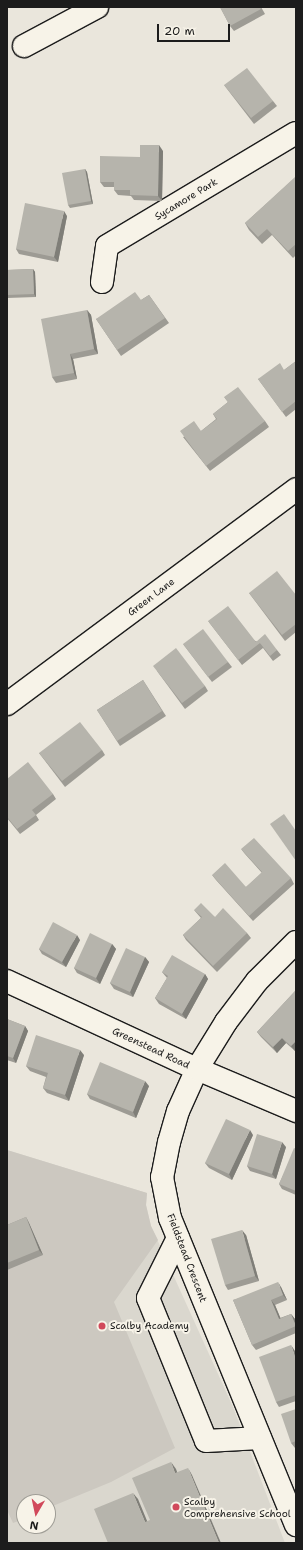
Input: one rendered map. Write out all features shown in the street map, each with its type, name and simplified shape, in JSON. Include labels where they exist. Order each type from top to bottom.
[{"type":"street","points":[[24,46],[97,7]]},
{"type":"street","name":"Sycamore Park","points":[[102,282],[105,237],[296,133]]},
{"type":"street","name":"Green Lane","points":[[8,701],[296,489]]},
{"type":"street","name":"Fieldstead Crescent","points":[[296,942],[257,980],[226,1022],[198,1069],[178,1112],[169,1142],[162,1177],[170,1218],[296,1525]]},
{"type":"street","name":"Greenstead Road","points":[[7,981],[198,1069],[296,1111]]},
{"type":"street","points":[[178,1238],[148,1298],[206,1441],[260,1438]]},
{"type":"shaded area","name":"Scalby Academy","points":[[7,1150],[147,1193],[146,1205],[151,1226],[233,1407],[285,1543],[7,1543]]},
{"type":"shaded area","points":[[7,1150],[147,1193],[146,1205],[151,1226],[158,1240],[114,1302],[175,1448],[111,1482],[56,1505],[56,1494],[16,1494],[16,1522],[13,1523],[7,1510]]},
{"type":"building","points":[[220,7],[260,7],[261,9],[230,26]]},
{"type":"building","points":[[247,68],[273,101],[251,118],[224,85]]},
{"type":"building","points":[[140,145],[159,145],[158,196],[130,195],[130,190],[114,190],[114,182],[100,182],[100,156],[140,157]]},
{"type":"building","points":[[85,169],[91,201],[68,205],[62,173]]},
{"type":"building","points":[[295,177],[296,244],[288,251],[267,229],[258,237],[245,223]]},
{"type":"building","points":[[25,203],[64,211],[54,257],[16,249]]},
{"type":"building","points":[[33,269],[34,294],[7,295],[7,270]]},
{"type":"building","points":[[135,292],[141,300],[149,295],[165,318],[117,350],[96,319]]},
{"type":"building","points":[[87,310],[94,349],[70,354],[74,373],[52,377],[41,319]]},
{"type":"building","points":[[296,361],[296,401],[282,412],[258,379],[280,363],[284,370]]},
{"type":"building","points":[[238,387],[265,421],[206,466],[180,431],[194,421],[201,431],[217,419],[213,414],[228,402],[224,397]]},
{"type":"building","points":[[277,571],[296,595],[296,624],[282,635],[249,593]]},
{"type":"building","points":[[228,606],[256,642],[265,634],[277,650],[270,656],[260,643],[238,660],[208,621]]},
{"type":"building","points":[[203,629],[228,662],[208,677],[183,644]]},
{"type":"building","points":[[176,648],[205,686],[182,703],[153,666]]},
{"type":"building","points":[[143,680],[162,711],[117,741],[97,710]]},
{"type":"building","points":[[80,722],[102,750],[62,781],[39,753]]},
{"type":"building","points":[[28,762],[53,794],[32,810],[36,815],[17,829],[7,817],[7,779]]},
{"type":"building","points":[[284,814],[296,831],[296,861],[270,824]]},
{"type":"building","points":[[254,838],[291,878],[249,916],[212,875],[225,863],[246,887],[262,872],[241,849]]},
{"type":"building","points":[[201,903],[215,917],[223,908],[247,933],[213,966],[183,935],[202,917],[194,910]]},
{"type":"building","points":[[53,922],[77,935],[62,962],[39,949]]},
{"type":"building","points":[[90,933],[112,944],[96,978],[74,968]]},
{"type":"building","points":[[126,948],[145,957],[130,992],[110,983]]},
{"type":"building","points":[[172,955],[205,974],[182,1014],[155,998],[168,976],[162,972]]},
{"type":"building","points":[[296,990],[296,1041],[291,1046],[282,1038],[273,1047],[257,1032]]},
{"type":"building","points":[[7,1019],[25,1026],[13,1058],[7,1056]]},
{"type":"building","points":[[36,1035],[80,1050],[65,1095],[43,1088],[48,1073],[26,1066]]},
{"type":"building","points":[[100,1062],[145,1081],[133,1112],[87,1094]]},
{"type":"building","points":[[226,1119],[250,1130],[229,1174],[205,1163]]},
{"type":"building","points":[[257,1134],[282,1142],[272,1174],[247,1166]]},
{"type":"building","points":[[294,1148],[296,1149],[296,1191],[279,1184]]},
{"type":"building","points":[[26,1217],[39,1250],[7,1263],[7,1225]]},
{"type":"building","points":[[242,1230],[255,1276],[225,1285],[211,1239]]},
{"type":"building","points":[[278,1282],[283,1295],[271,1300],[279,1319],[291,1314],[296,1326],[252,1345],[233,1300]]},
{"type":"building","points":[[291,1345],[296,1359],[296,1395],[276,1402],[259,1357]]},
{"type":"building","points":[[296,1409],[296,1441],[291,1443],[281,1414]]},
{"type":"building","name":"Scalby Comprehensive School","points":[[171,1462],[175,1473],[188,1468],[219,1543],[108,1543],[94,1509],[133,1493],[145,1522],[150,1520],[132,1478]]},
{"type":"place","name":"Scalby Academy","points":[[102,1326]]},
{"type":"place","name":"Scalby Comprehensive School","points":[[176,1507]]}]
